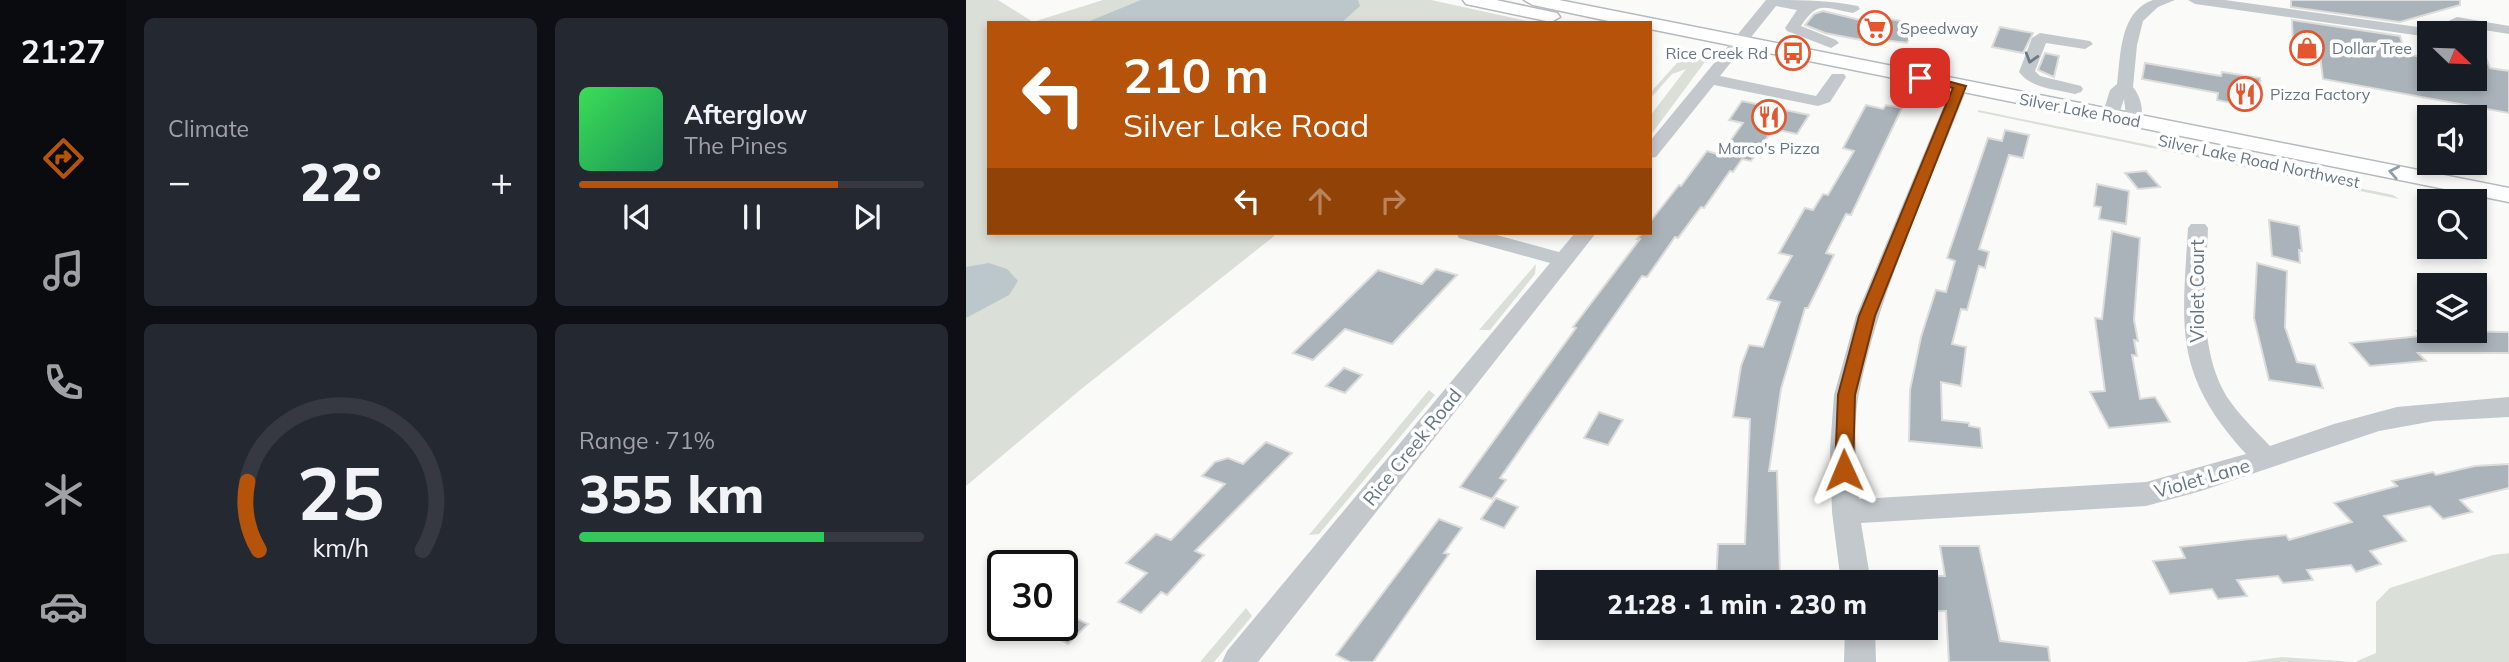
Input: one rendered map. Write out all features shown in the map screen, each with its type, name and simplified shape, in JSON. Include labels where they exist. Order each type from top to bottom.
[{"type":"main road","points":[[1472,0],[1571,21]]},
{"type":"main road","name":"Silver Lake Road","points":[[1533,0],[1638,21]]},
{"type":"main road","name":"Silver Lake Road","points":[[1652,24],[1735,48],[1957,92],[2112,116],[2509,195]]},
{"type":"main road","name":"Silver Lake Road Northwest","points":[[1652,38],[1735,48],[1838,77],[1957,92],[2417,192]]},
{"type":"main road","points":[[2487,208],[2509,212]]},
{"type":"street","points":[[1652,151],[1773,0],[1806,6],[1817,3],[1853,9]]},
{"type":"street","points":[[2133,120],[2132,96],[2125,87],[2134,20],[2147,6],[2168,0]]},
{"type":"street","points":[[2205,1],[2417,31]]},
{"type":"street","points":[[1806,6],[1792,28],[1830,43]]},
{"type":"street","points":[[2450,21],[2458,14],[2480,21]]},
{"type":"street","points":[[2487,23],[2509,30]]},
{"type":"street","points":[[2075,89],[2034,80],[2027,72],[2040,38],[2085,44]]},
{"type":"street","points":[[1710,79],[1818,101],[1824,98],[1838,77]]},
{"type":"street","points":[[2112,116],[2118,90],[2125,87]]},
{"type":"street","points":[[1854,570],[1846,512],[1843,449],[1846,395],[1867,316],[1957,92]]},
{"type":"street","name":"Violet Court","points":[[2198,228],[2194,335],[2198,357],[2205,380],[2220,407],[2266,459]]},
{"type":"street","points":[[1482,235],[1564,260]]},
{"type":"street","name":"Rice Creek Road","points":[[1238,662],[1584,235]]},
{"type":"street","name":"Violet Lane","points":[[1846,512],[2146,494],[2188,485],[2360,426],[2396,417],[2509,407]]},
{"type":"street","points":[[1860,640],[1860,662]]},
{"type":"shaded area","points":[[966,0],[998,0],[1031,21],[987,21],[987,235],[1275,235],[1080,390],[966,486]]},
{"type":"shaded area","points":[[1103,0],[1431,0],[1527,21],[1036,21]]},
{"type":"shaded area","points":[[1141,0],[1358,0],[1360,6],[1343,21],[1090,21]]},
{"type":"shaded area","points":[[1685,54],[1707,59],[1652,133],[1652,113],[1686,69],[1672,74],[1652,97],[1652,91]]},
{"type":"shaded area","points":[[1978,112],[2393,195],[2399,199]]},
{"type":"shaded area","points":[[989,263],[1007,269],[1018,281],[1009,295],[966,318],[966,267]]},
{"type":"shaded area","points":[[1536,264],[1535,274],[1490,330],[1479,330]]},
{"type":"shaded area","points":[[1429,390],[1435,395],[1319,534],[1309,535]]},
{"type":"shaded area","points":[[2509,553],[2509,662],[2355,662],[2376,653],[2376,602],[2390,588],[2493,555]]},
{"type":"shaded area","points":[[1246,608],[1252,616],[1214,662],[1200,662]]},
{"type":"shaded area","points":[[2282,657],[2355,662],[2245,662]]},
{"type":"building","points":[[2291,0],[2460,0],[2460,5],[2400,22],[2291,7]]},
{"type":"building","points":[[1823,11],[1864,21],[1870,15],[1906,22],[1905,25],[1916,27],[1907,43],[1884,40],[1882,44],[1825,33],[1805,25],[1814,14]]},
{"type":"building","points":[[2292,20],[2400,36],[2405,54],[2417,56],[2417,91],[2487,91],[2487,60],[2490,68],[2509,71],[2509,113],[2487,109],[2487,105],[2465,105],[2323,79],[2320,56],[2307,54],[2293,46]]},
{"type":"building","points":[[2000,27],[2033,33],[2023,53],[1992,47]]},
{"type":"building","points":[[2045,53],[2059,56],[2054,77],[2038,70]]},
{"type":"building","points":[[2145,63],[2221,76],[2222,72],[2260,78],[2261,101],[2241,98],[2241,105],[2217,100],[2218,93],[2142,79]]},
{"type":"building","points":[[1742,101],[1809,115],[1797,134],[1773,129],[1751,161],[1742,159],[1733,172],[1730,171],[1704,208],[1701,207],[1678,238],[1675,237],[1647,277],[1642,276],[1500,478],[1506,480],[1492,499],[1460,487],[1576,328],[1573,327],[1640,239],[1637,239],[1640,235],[1652,235],[1652,219],[1707,151],[1720,155],[1743,123],[1729,120]]},
{"type":"building","points":[[1866,105],[1883,109],[1886,105],[1902,108],[1851,215],[1846,214],[1826,253],[1834,255],[1808,308],[1805,308],[1781,389],[1769,471],[1777,471],[1780,570],[1717,570],[1718,544],[1745,544],[1750,419],[1733,417],[1741,366],[1749,345],[1763,347],[1780,302],[1767,299],[1792,256],[1779,253],[1805,208],[1813,210],[1823,194],[1828,195],[1854,151],[1843,148]]},
{"type":"building","points":[[2005,130],[2029,135],[2023,158],[2009,155],[1979,249],[1989,252],[1985,268],[1979,266],[1967,310],[1961,309],[1952,344],[1966,347],[1961,386],[1941,382],[1942,420],[1969,423],[1969,426],[1980,428],[1982,448],[1909,441],[1910,390],[1921,337],[1936,290],[1946,292],[1955,261],[1947,258],[1988,138],[2002,141]]},
{"type":"building","points":[[2146,171],[2160,187],[2138,189],[2125,173]]},
{"type":"building","points":[[2097,184],[2129,191],[2126,224],[2099,219],[2101,207],[2094,206]]},
{"type":"building","points":[[2269,220],[2299,226],[2302,251],[2299,250],[2300,263],[2272,256]]},
{"type":"building","points":[[2112,231],[2140,238],[2134,320],[2138,341],[2134,340],[2137,356],[2132,355],[2140,399],[2155,397],[2170,422],[2109,428],[2090,392],[2105,391],[2095,318],[2102,319]]},
{"type":"building","points":[[2257,263],[2287,271],[2285,327],[2297,362],[2315,365],[2323,388],[2269,380],[2254,318]]},
{"type":"building","points":[[1436,269],[1457,275],[1392,344],[1345,329],[1313,360],[1293,353],[1378,270],[1422,284]]},
{"type":"building","points":[[2487,332],[2509,332],[2509,353],[2418,353],[2426,361],[2370,366],[2350,343],[2417,336],[2417,343],[2487,343]]},
{"type":"building","points":[[1344,368],[1362,375],[1345,393],[1326,386]]},
{"type":"building","points":[[1599,412],[1623,420],[1608,445],[1584,438]]},
{"type":"building","points":[[1266,442],[1292,453],[1195,551],[1204,555],[1167,595],[1161,592],[1141,613],[1118,602],[1147,573],[1126,563],[1156,534],[1171,540],[1225,484],[1202,476],[1215,462],[1228,458],[1243,464]]},
{"type":"building","points":[[2509,464],[2509,488],[2460,500],[2472,512],[2443,519],[2430,506],[2384,516],[2406,541],[2370,551],[2381,564],[2356,572],[2351,565],[2307,570],[2313,580],[2283,583],[2278,576],[2237,580],[2247,596],[2218,599],[2212,589],[2170,594],[2153,561],[2185,558],[2180,547],[2286,535],[2289,540],[2352,522],[2334,503],[2397,486],[2392,481],[2433,472],[2436,475],[2475,466]]},
{"type":"building","points":[[1496,498],[1518,507],[1504,528],[1481,519]]},
{"type":"building","points":[[1439,519],[1462,528],[1444,553],[1449,554],[1373,662],[1350,662],[1336,655]]},
{"type":"building","points":[[1940,546],[1979,546],[2000,641],[2048,647],[2050,662],[1949,662],[1946,611],[1938,611],[1938,576],[1945,576]]},
{"type":"building","points":[[1078,619],[1088,624],[1078,634]]},
{"type":"place","name":"Speedway","points":[[1875,28]]},
{"type":"place","name":"Dollar Tree","points":[[2307,48]]},
{"type":"place","name":"Rice Creek Rd","points":[[1793,53]]},
{"type":"place","name":"Pizza Factory","points":[[2245,94]]},
{"type":"place","name":"Marco's Pizza","points":[[1769,117]]},
{"type":"route","points":[[1844,470],[1846,395],[1867,316],[1960,86],[1920,78]]}]
